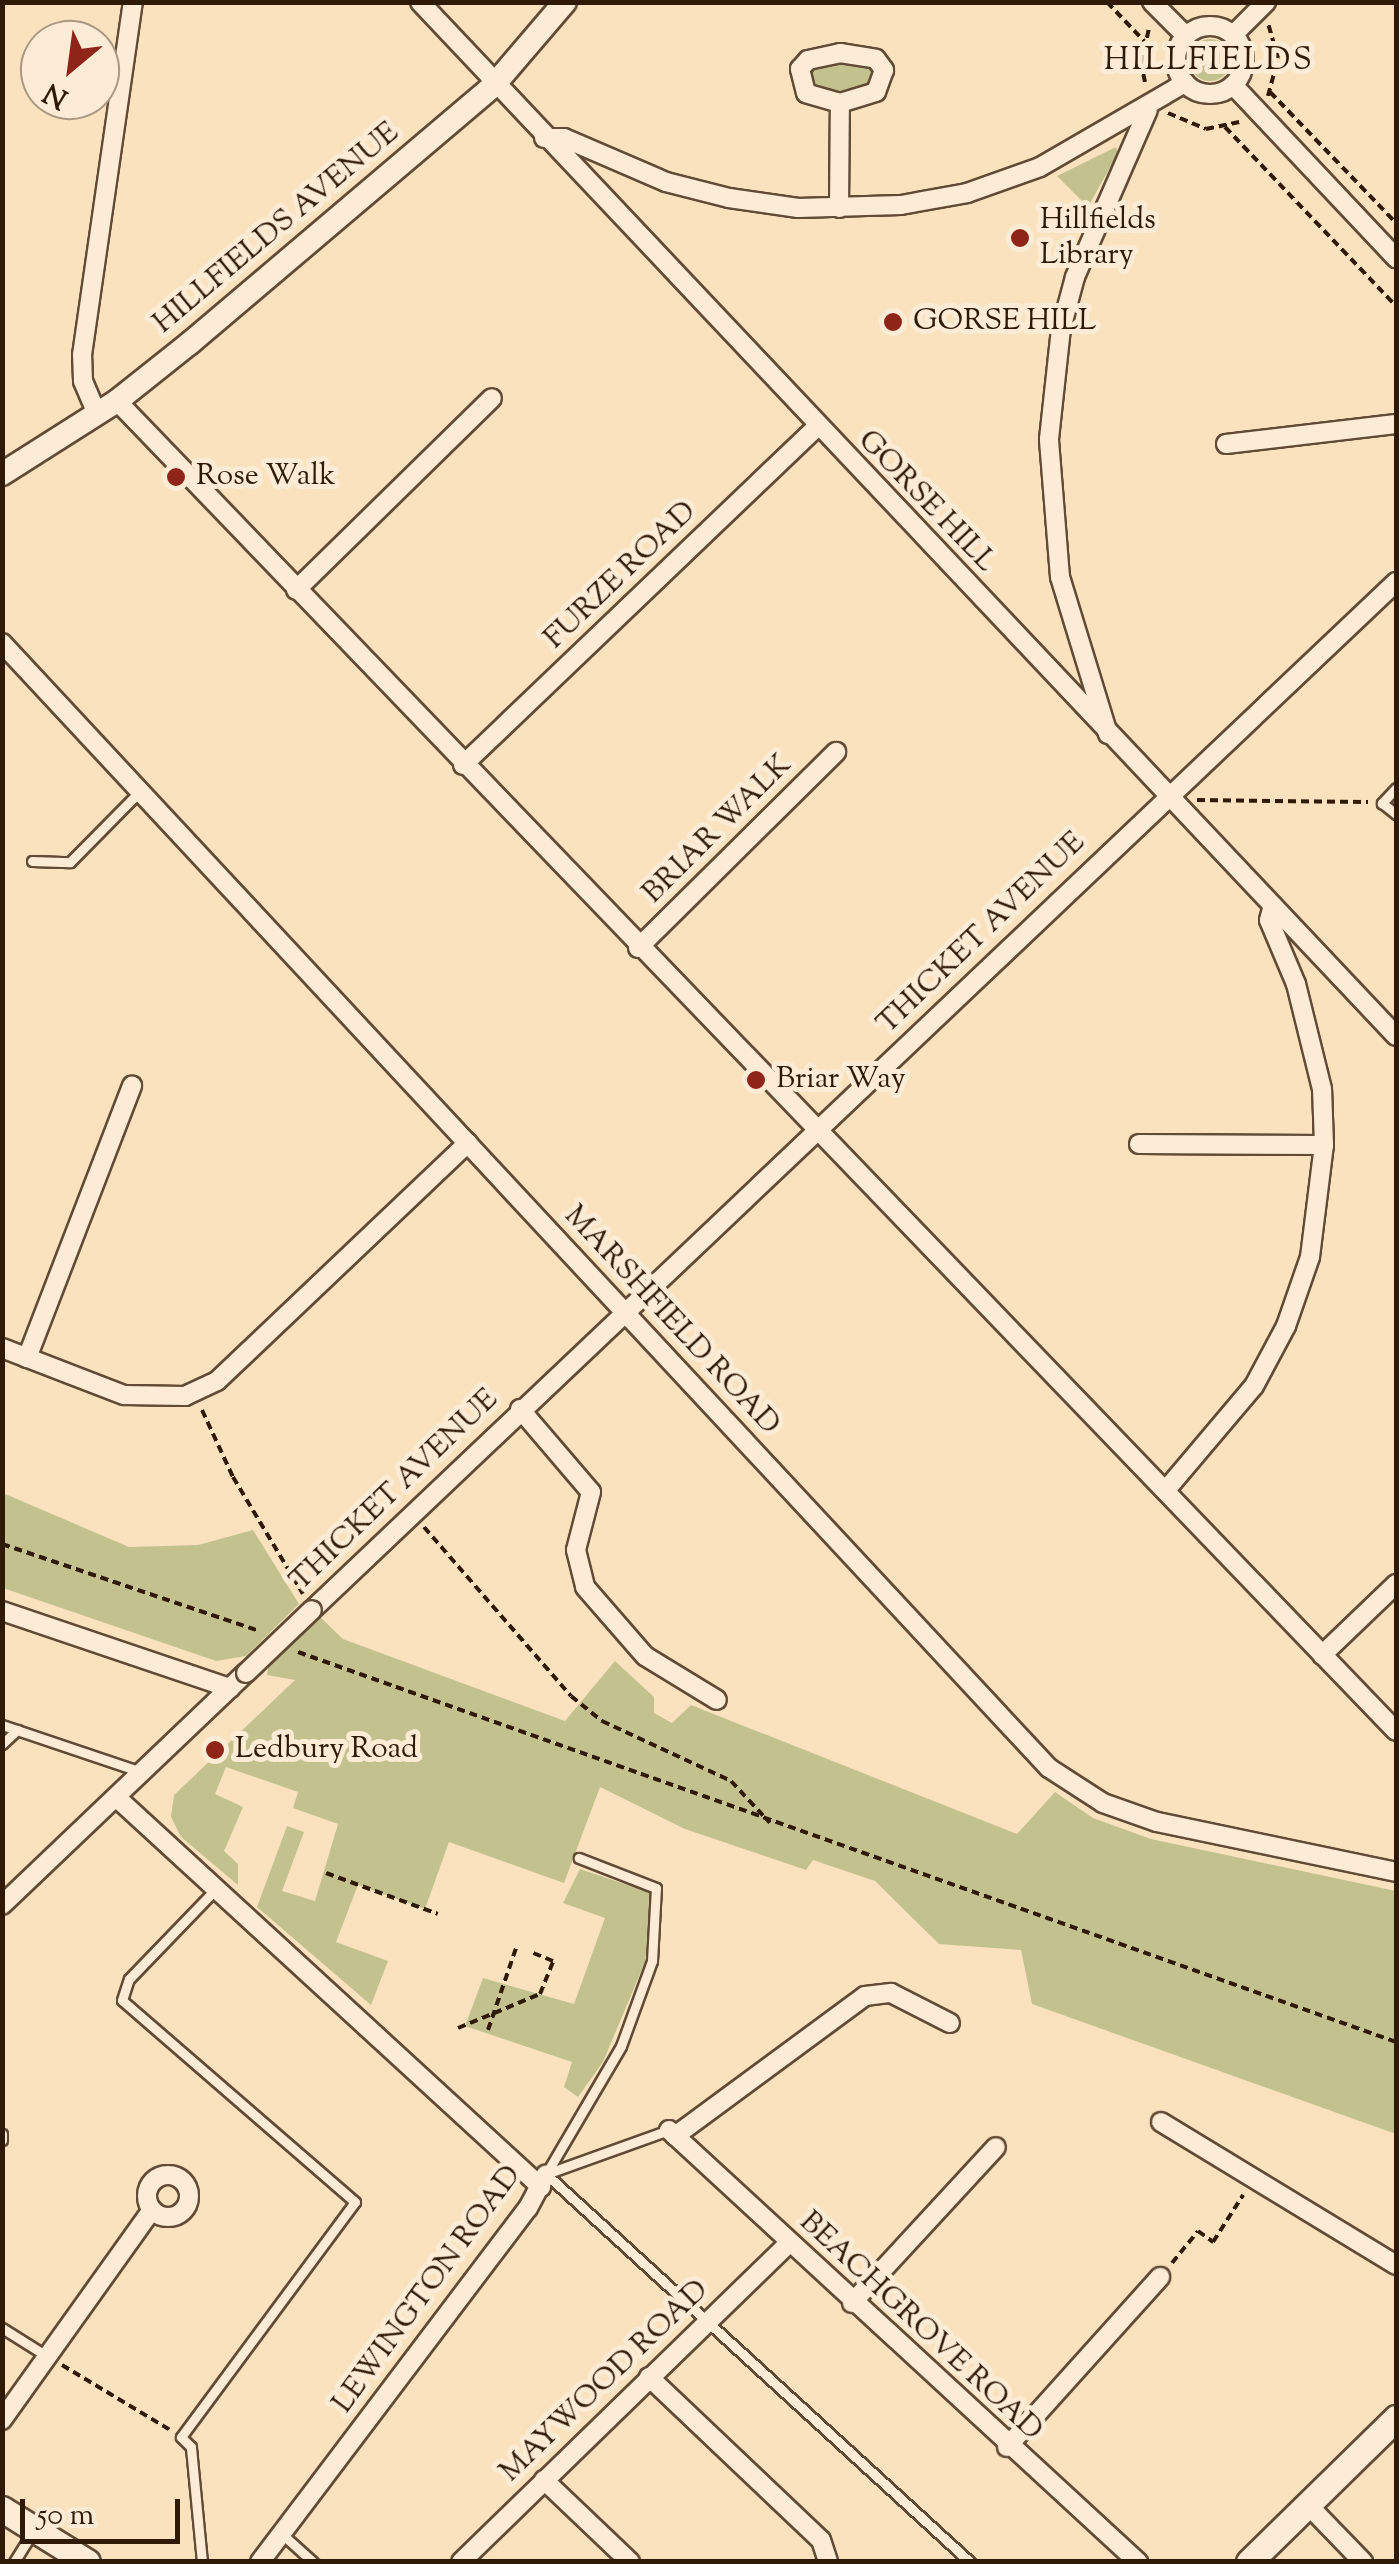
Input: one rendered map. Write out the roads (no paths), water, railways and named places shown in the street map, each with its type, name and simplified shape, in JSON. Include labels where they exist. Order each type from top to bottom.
[{"type":"main road","points":[[1250,2562],[1396,2418]]},
{"type":"main road","points":[[2,2508],[87,2562]]},
{"type":"street","points":[[97,414],[82,381],[82,355],[132,2]]},
{"type":"street","name":"GORSE HILL","points":[[420,2],[817,428],[1396,1036]]},
{"type":"street","name":"HILLFIELDS AVENUE","points":[[2,474],[117,401],[494,85],[565,2]]},
{"type":"street","points":[[1233,35],[1266,2]]},
{"type":"street","points":[[1157,7],[1186,36]]},
{"type":"street","points":[[1214,26],[1233,35],[1244,60],[1233,85],[1203,93],[1184,82],[1176,54],[1186,36],[1214,26]]},
{"type":"street","points":[[544,138],[564,138],[666,182],[729,198],[839,208],[967,193],[1040,167],[1148,110],[1184,82]]},
{"type":"street","points":[[1233,85],[1396,258]]},
{"type":"street","points":[[839,208],[840,103]]},
{"type":"street","points":[[1108,734],[1101,694],[1060,577],[1048,439],[1067,303],[1148,110]]},
{"type":"street","points":[[296,590],[492,398]]},
{"type":"street","points":[[117,401],[638,948],[1396,1732]]},
{"type":"street","points":[[1226,444],[1396,424]]},
{"type":"street","name":"FURZE ROAD","points":[[463,764],[817,428]]},
{"type":"street","name":"THICKET AVENUE","points":[[2,1905],[520,1408],[626,1314],[1396,582]]},
{"type":"street","name":"MARSHFIELD ROAD","points":[[2,643],[1049,1768],[1103,1804],[1157,1822],[1396,1872]]},
{"type":"street","name":"BRIAR WALK","points":[[638,948],[836,752]]},
{"type":"street","points":[[1166,1490],[1215,1440],[1286,1326],[1310,1257],[1324,1145],[1312,1038],[1269,920],[1272,909]]},
{"type":"street","points":[[28,1358],[132,1086]]},
{"type":"street","points":[[2,1348],[124,1395],[157,1400],[194,1392],[216,1380],[468,1143]]},
{"type":"street","points":[[1139,1144],[1324,1145]]},
{"type":"street","points":[[520,1408],[591,1492],[576,1550],[585,1587],[645,1656],[718,1700]]},
{"type":"street","points":[[1322,1656],[1396,1584]]},
{"type":"street","points":[[2,1611],[224,1694]]},
{"type":"street","points":[[116,1797],[214,1891],[543,2180]]},
{"type":"street","points":[[672,2133],[865,1996],[891,1993],[950,2023]]},
{"type":"street","points":[[1160,2122],[1396,2265]]},
{"type":"street","name":"BEACHGROVE ROAD","points":[[672,2133],[1007,2447],[1138,2562]]},
{"type":"street","points":[[852,2303],[996,2147]]},
{"type":"street","name":"LEWINGTON ROAD","points":[[260,2562],[543,2180]]},
{"type":"street","points":[[2,2420],[152,2210]]},
{"type":"street","name":"MAYWOOD ROAD","points":[[461,2562],[789,2243]]},
{"type":"street","points":[[1007,2447],[1160,2277]]},
{"type":"street","points":[[649,2377],[820,2540],[828,2562]]},
{"type":"street","points":[[544,2480],[630,2562]]},
{"type":"street","points":[[1309,2506],[1363,2562]]},
{"type":"lane","points":[[1396,788],[1382,803],[1396,814]]},
{"type":"lane","points":[[32,861],[70,862],[140,792]]},
{"type":"lane","points":[[2,1726],[142,1772]]},
{"type":"lane","points":[[2,1744],[17,1730]]},
{"type":"lane","name":"LEWINGTON ROAD","points":[[543,2180],[621,2046],[652,1961],[656,1888],[580,1858]]},
{"type":"lane","points":[[202,2562],[191,2447],[181,2436],[355,2202],[122,2000],[130,1979],[214,1891]]},
{"type":"lane","points":[[672,2133],[543,2180],[706,2321],[970,2562]]},
{"type":"lane","points":[[2,2328],[45,2355]]},
{"type":"lane","points":[[14,2562],[34,2528]]},
{"type":"lane","points":[[282,2534],[312,2562]]},
{"type":"place","name":"Hillfields Library","points":[[1020,238]]},
{"type":"place","name":"GORSE HILL","points":[[893,322]]},
{"type":"place","name":"Rose Walk","points":[[176,477]]},
{"type":"place","name":"Briar Way","points":[[756,1080]]},
{"type":"place","name":"Ledbury Road","points":[[215,1750]]},
{"type":"district","name":"HILLFIELDS","points":[[1209,61]]}]
